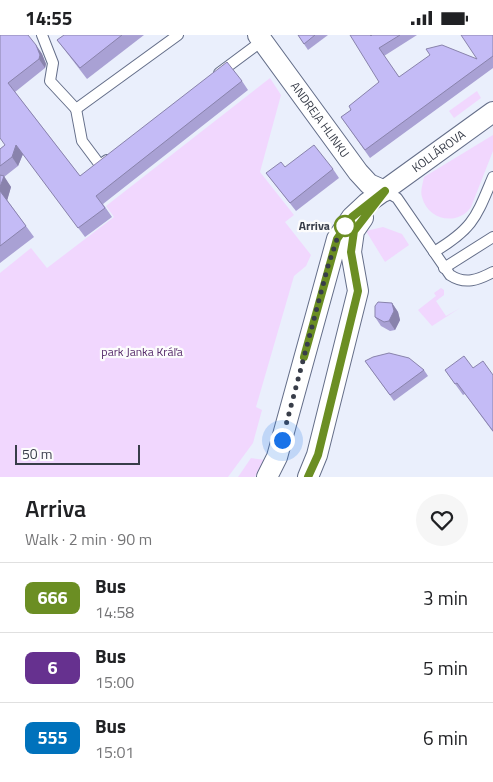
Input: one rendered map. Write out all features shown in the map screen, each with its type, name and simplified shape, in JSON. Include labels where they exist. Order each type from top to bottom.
[{"type":"street","name":"ANDREJA HLINKU","points":[[260,38],[358,172],[369,184],[385,191]]},
{"type":"street","name":"KOLLÁROVA","points":[[385,191],[493,112]]},
{"type":"street","points":[[267,477],[277,457],[337,239],[352,217],[385,191]]},
{"type":"street","points":[[308,477],[318,455],[358,291],[351,252],[354,231],[385,191]]},
{"type":"lane","points":[[42,35],[53,63],[50,81],[76,109],[82,141],[100,165],[115,153]]},
{"type":"lane","points":[[76,109],[178,35]]},
{"type":"lane","name":"ANDREJA HLINKU","points":[[214,77],[260,38]]},
{"type":"lane","points":[[434,252],[467,229],[493,177]]},
{"type":"lane","points":[[385,191],[397,198],[450,275],[462,281],[481,279],[493,272]]},
{"type":"lane","points":[[483,200],[493,193]]},
{"type":"lane","points":[[444,268],[493,237]]},
{"type":"green space","name":"park Janka Kráľa","points":[[270,78],[281,95],[260,172],[294,215],[285,222],[311,255],[306,266],[294,276],[256,407],[262,410],[253,443],[228,477],[0,477],[0,273],[31,248],[47,268],[114,217],[106,206]]},
{"type":"green space","points":[[477,91],[481,98],[454,118],[449,111]]},
{"type":"green space","points":[[493,135],[493,151],[471,207],[459,217],[451,219],[437,216],[430,211],[421,195],[424,177]]},
{"type":"green space","points":[[383,227],[402,234],[409,245],[385,262],[366,231]]},
{"type":"green space","points":[[441,288],[444,290],[444,295],[436,301],[446,316],[460,308],[432,326],[418,310],[436,296],[434,293]]},
{"type":"green space","points":[[251,458],[265,460],[255,477],[238,477]]},
{"type":"building","points":[[0,35],[28,35],[36,45],[40,55],[39,59],[8,83],[80,176],[227,62],[242,81],[96,196],[105,208],[78,228],[16,145],[12,157],[0,166],[0,149],[5,145],[0,138]]},
{"type":"building","points":[[64,35],[122,35],[80,68],[57,40]]},
{"type":"building","points":[[298,35],[315,35],[304,44]]},
{"type":"building","points":[[350,35],[400,35],[379,48],[399,77],[430,55],[426,49],[442,45],[477,59],[461,35],[493,35],[493,56],[365,150],[341,117],[351,110],[349,106],[379,82]]},
{"type":"building","name":"Arriva","points":[[314,145],[333,169],[290,203],[266,173],[281,162],[285,167]]},
{"type":"building","points":[[0,175],[4,176],[0,187]]},
{"type":"building","points":[[0,191],[26,226],[0,246]]},
{"type":"building","points":[[378,302],[392,303],[394,311],[389,321],[384,322],[375,317],[375,306]]},
{"type":"building","points":[[389,353],[409,358],[424,370],[390,395],[365,361]]},
{"type":"building","points":[[464,356],[473,368],[483,361],[493,375],[493,431],[445,370]]},
{"type":"bus line","name":"666","points":[[304,357],[337,239],[352,217],[367,203],[385,191],[354,231],[351,252],[358,291],[318,455],[308,477]]},
{"type":"place","name":"Arriva","points":[[345,226]]},
{"type":"route","points":[[282,440],[328,266],[337,239],[345,226]]}]
